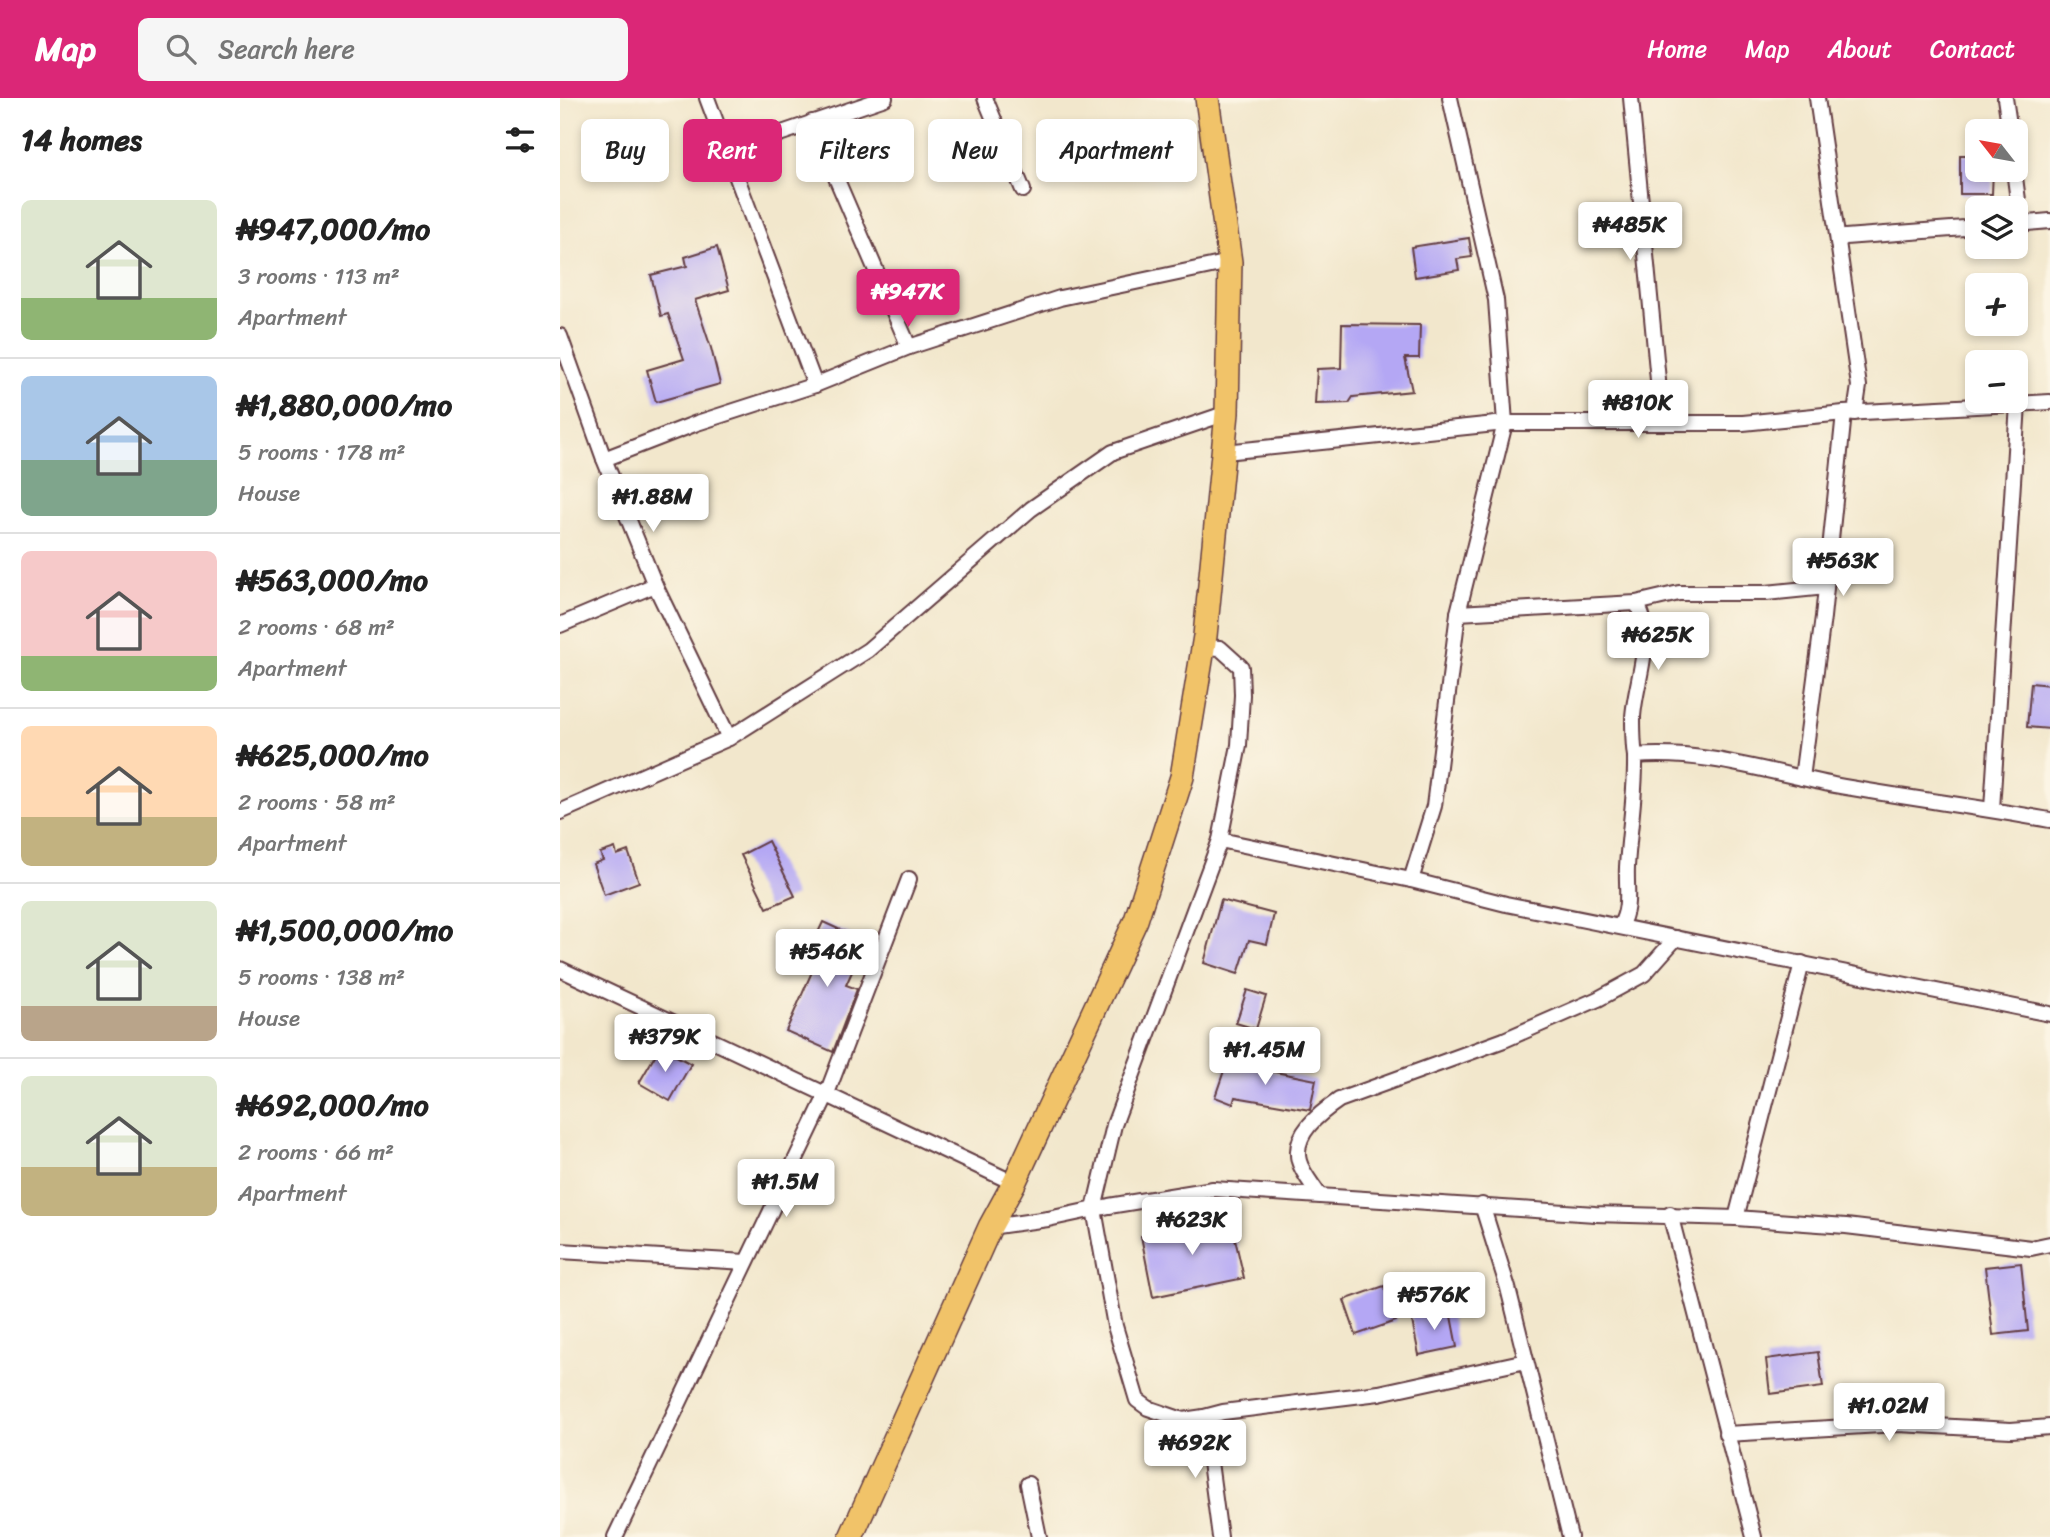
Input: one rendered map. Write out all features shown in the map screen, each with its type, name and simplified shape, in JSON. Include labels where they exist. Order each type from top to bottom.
[{"type":"main road","points":[[851,1537],[990,1227],[1014,1183],[1136,920],[1182,777],[1203,647],[1227,413],[1230,262],[1207,98]]},
{"type":"street","points":[[708,98],[715,119]]},
{"type":"street","points":[[821,119],[885,98]]},
{"type":"street","points":[[985,98],[1023,190]]},
{"type":"street","points":[[1411,880],[1434,806],[1458,613],[1506,423],[1496,300],[1450,98]]},
{"type":"street","points":[[1631,98],[1662,422]]},
{"type":"street","points":[[1802,778],[1850,413],[1858,386],[1817,98]]},
{"type":"street","points":[[2006,98],[2009,119]]},
{"type":"street","points":[[737,182],[815,385]]},
{"type":"street","points":[[838,182],[909,348]]},
{"type":"street","points":[[2028,222],[2050,221]]},
{"type":"street","points":[[1838,241],[1845,237],[1965,228]]},
{"type":"street","points":[[604,459],[697,423],[815,385],[909,348],[1060,298],[1230,262]]},
{"type":"street","points":[[560,336],[604,459],[655,585],[729,738]]},
{"type":"street","points":[[2028,403],[2050,402]]},
{"type":"street","points":[[1225,452],[1506,423],[1743,423],[1850,413],[1965,407]]},
{"type":"street","points":[[560,812],[729,738],[868,650],[1031,509],[1113,452],[1227,413]]},
{"type":"street","points":[[1992,809],[2017,413]]},
{"type":"street","points":[[560,625],[655,585]]},
{"type":"street","points":[[1458,613],[1636,603],[1679,593],[1766,593],[1826,587]]},
{"type":"street","points":[[1620,926],[1628,908],[1627,868],[1632,832],[1635,756],[1633,718],[1646,633],[1642,612],[1636,603]]},
{"type":"street","points":[[1203,647],[1220,648],[1241,667],[1239,745],[1220,840],[1114,1125],[1094,1209],[1115,1326],[1137,1400],[1148,1408],[1183,1420],[1223,1412],[1379,1393],[1526,1362]]},
{"type":"street","points":[[1635,756],[1686,756],[1763,768],[1877,792],[2050,820]]},
{"type":"street","points":[[1220,840],[1411,880],[1506,904],[2050,1014]]},
{"type":"street","points":[[615,1537],[826,1097],[909,879]]},
{"type":"street","points":[[1320,1195],[1299,1161],[1299,1147],[1315,1116],[1339,1100],[1504,1040],[1598,999],[1644,974],[1676,938]]},
{"type":"street","points":[[1736,1218],[1802,963]]},
{"type":"street","points":[[560,969],[826,1097],[1014,1183]]},
{"type":"street","points":[[990,1227],[1213,1189],[1595,1214],[1670,1214],[1736,1218],[1846,1226],[2031,1248],[2050,1244]]},
{"type":"street","points":[[1482,1205],[1508,1288],[1570,1537]]},
{"type":"street","points":[[1670,1214],[1754,1537]]},
{"type":"street","points":[[560,1251],[746,1262]]},
{"type":"street","points":[[1204,1417],[1220,1537]]},
{"type":"street","points":[[1727,1434],[1898,1424],[2011,1430],[2050,1427]]},
{"type":"street","points":[[1028,1484],[1039,1537]]},
{"type":"building","points":[[1960,155],[1965,155],[1965,182],[1992,182],[1992,194],[1960,194]]},
{"type":"building","points":[[1469,238],[1472,257],[1457,259],[1459,270],[1415,277],[1411,247]]},
{"type":"building","points":[[717,247],[729,290],[695,300],[720,384],[656,402],[647,370],[684,359],[668,314],[661,316],[651,275],[687,266],[685,257]]},
{"type":"building","points":[[1342,324],[1420,325],[1419,358],[1405,358],[1412,391],[1353,397],[1349,403],[1315,404],[1317,369],[1341,368]]},
{"type":"building","points":[[2031,683],[2050,685],[2050,729],[2027,727]]},
{"type":"building","points":[[768,841],[795,896],[767,908],[741,855]]},
{"type":"building","points":[[615,848],[617,855],[628,851],[639,882],[604,895],[593,864],[603,860],[600,853]]},
{"type":"building","points":[[1221,900],[1274,914],[1267,944],[1249,940],[1238,974],[1204,963]]},
{"type":"building","points":[[823,922],[858,938],[853,948],[861,952],[846,985],[857,989],[833,1052],[786,1031],[815,965],[805,960]]},
{"type":"building","points":[[1247,990],[1266,996],[1256,1029],[1236,1023]]},
{"type":"building","points":[[660,1047],[691,1064],[670,1101],[639,1083]]},
{"type":"building","points":[[1228,1059],[1255,1068],[1316,1080],[1310,1110],[1235,1097],[1233,1104],[1215,1097]]},
{"type":"building","points":[[1230,1217],[1244,1278],[1153,1297],[1141,1236]]},
{"type":"building","points":[[2021,1263],[2028,1331],[1993,1335],[1985,1267]]},
{"type":"building","points":[[1384,1286],[1396,1321],[1356,1335],[1344,1300]]},
{"type":"building","points":[[1450,1311],[1457,1347],[1419,1355],[1411,1316]]},
{"type":"building","points":[[1818,1352],[1823,1387],[1770,1394],[1766,1359]]}]
